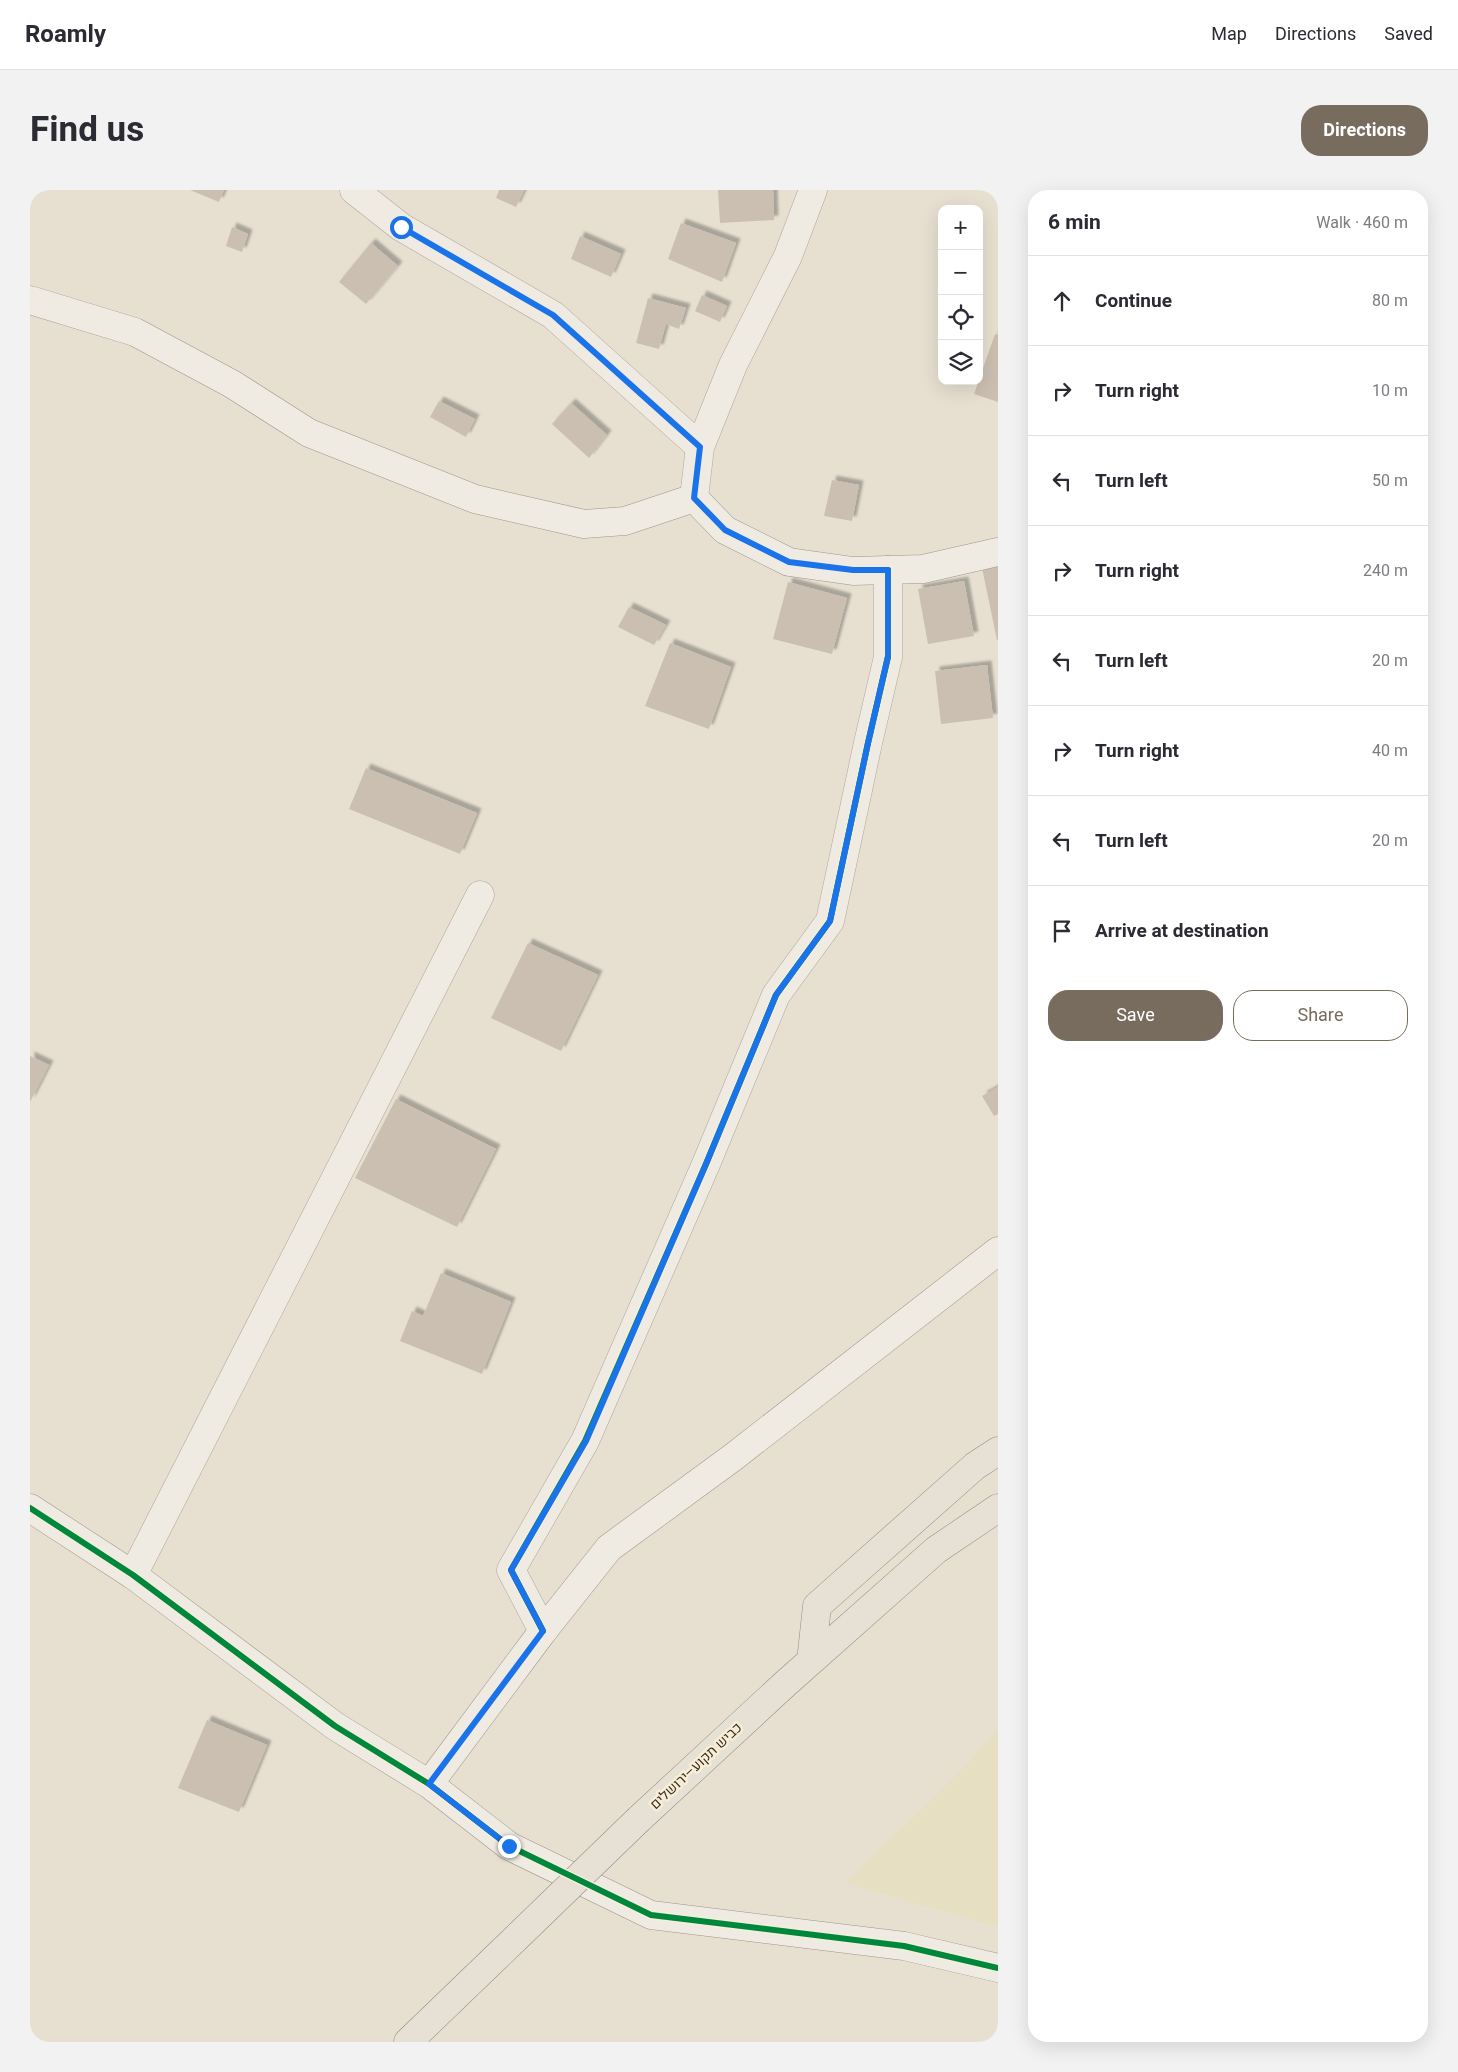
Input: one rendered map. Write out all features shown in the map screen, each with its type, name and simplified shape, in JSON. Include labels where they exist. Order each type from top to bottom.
[{"type":"main road","points":[[811,1661],[817,1606],[975,1466],[998,1451]]},
{"type":"main road","name":"כביש תקוע–ירושלים","points":[[408,2042],[639,1819],[811,1661],[936,1550],[998,1508]]},
{"type":"street","points":[[354,190],[401,227],[553,315],[700,447]]},
{"type":"street","points":[[694,498],[700,447],[733,365],[788,256],[813,190]]},
{"type":"street","points":[[30,300],[135,332],[232,384],[309,433],[475,499],[584,524],[625,521],[694,498]]},
{"type":"street","points":[[694,498],[725,530],[789,562],[853,570],[888,570],[923,568],[998,552]]},
{"type":"street","points":[[543,1631],[511,1570],[586,1441],[706,1164],[776,995],[830,921],[888,656],[888,570]]},
{"type":"street","points":[[133,1576],[480,895]]},
{"type":"street","points":[[429,1784],[543,1631],[609,1548],[740,1452],[998,1251]]},
{"type":"street","points":[[30,1508],[133,1576],[336,1726],[429,1784],[509,1846],[651,1915],[904,1946],[998,1968]]},
{"type":"shaded area","points":[[998,1730],[998,1927],[845,1883],[960,1772]]},
{"type":"building","points":[[190,190],[224,190],[219,202]]},
{"type":"building","points":[[499,190],[524,190],[516,207],[496,198]]},
{"type":"building","points":[[718,190],[773,190],[774,220],[720,223]]},
{"type":"building","points":[[681,223],[736,243],[722,282],[668,259]]},
{"type":"building","points":[[232,227],[248,234],[242,252],[226,246]]},
{"type":"building","points":[[580,236],[621,254],[611,277],[571,259]]},
{"type":"building","points":[[371,243],[398,266],[366,304],[339,282]]},
{"type":"building","points":[[702,295],[727,306],[720,322],[695,311]]},
{"type":"building","points":[[648,298],[686,308],[679,329],[666,324],[659,349],[636,343]]},
{"type":"building","points":[[995,334],[998,335],[998,402],[974,394],[977,385],[983,385],[983,368]]},
{"type":"building","points":[[439,401],[475,419],[466,437],[430,417]]},
{"type":"building","points":[[571,403],[607,435],[589,458],[552,424]]},
{"type":"building","points":[[832,480],[859,485],[852,521],[824,516]]},
{"type":"building","points":[[998,564],[998,640],[997,640],[982,568]]},
{"type":"building","points":[[964,581],[974,636],[928,644],[918,589]]},
{"type":"building","points":[[788,582],[847,598],[832,654],[773,639]]},
{"type":"building","points":[[629,607],[666,625],[654,645],[618,627]]},
{"type":"building","points":[[670,643],[731,667],[709,729],[645,706]]},
{"type":"building","points":[[987,665],[993,718],[941,724],[935,671]]},
{"type":"building","points":[[366,768],[477,813],[460,854],[349,809]]},
{"type":"building","points":[[528,943],[598,975],[561,1051],[491,1018]]},
{"type":"building","points":[[30,1056],[49,1065],[30,1102]]},
{"type":"building","points":[[998,1087],[998,1114],[994,1116],[982,1096]]},
{"type":"building","points":[[396,1099],[496,1149],[457,1227],[355,1178]]},
{"type":"building","points":[[441,1273],[511,1302],[482,1374],[400,1341],[412,1311],[423,1316]]},
{"type":"building","points":[[207,1720],[267,1745],[239,1812],[178,1788]]},
{"type":"cycle path","points":[[543,1631],[511,1570],[585,1441],[706,1164],[776,995],[830,921],[888,657],[888,570]]},
{"type":"cycle path","points":[[30,1508],[133,1575],[335,1726],[429,1784],[509,1846],[651,1915],[904,1946],[998,1968]]},
{"type":"route","points":[[401,227],[553,315],[700,447],[694,498],[725,530],[789,562],[853,570],[888,570],[888,656],[830,921],[776,995],[706,1164],[586,1441],[511,1570],[543,1631],[429,1784],[509,1846]]}]
